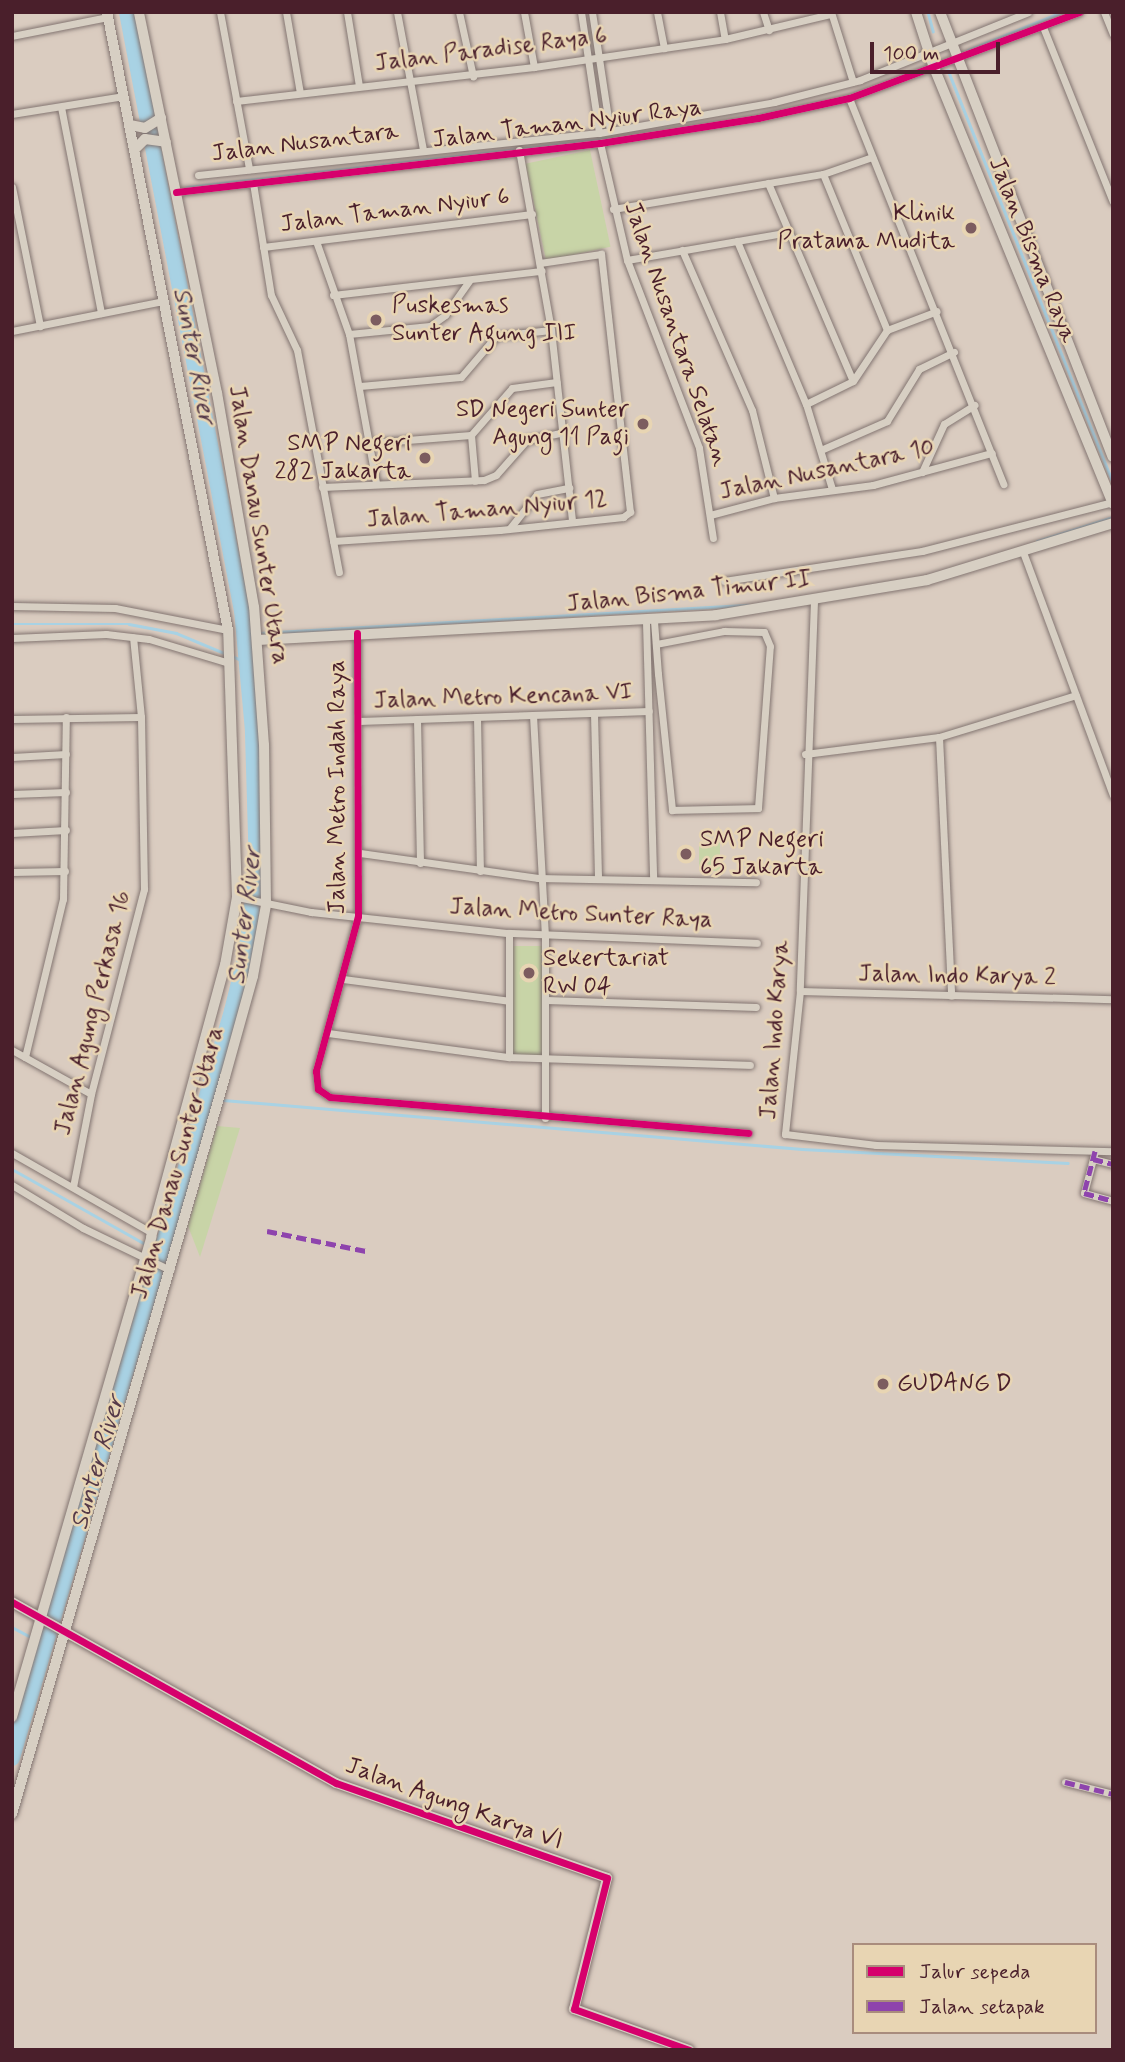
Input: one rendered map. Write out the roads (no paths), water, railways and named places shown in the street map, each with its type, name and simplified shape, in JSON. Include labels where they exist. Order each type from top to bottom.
[{"type":"main road","name":"Jalan Danau Sunter Utara","points":[[12,1814],[62,1631],[221,1093],[253,976],[263,904],[256,620],[176,192],[158,122],[139,12]]},
{"type":"main road","name":"Jalan Bisma Raya","points":[[916,12],[930,59],[1113,502]]},
{"type":"main road","name":"Jalan Bisma Raya","points":[[940,12],[953,52],[1113,457]]},
{"type":"main road","name":"Jalan Danau Sunter Utara","points":[[12,1717],[147,1257],[225,965],[240,898],[228,632],[135,149],[135,127],[124,96],[108,15]]},
{"type":"main road","points":[[135,127],[158,122]]},
{"type":"main road","points":[[135,149],[145,139],[162,140]]},
{"type":"main road","name":"Jalan Bisma Timur II","points":[[258,638],[650,622],[720,615],[927,580],[1113,523]]},
{"type":"main road","points":[[12,1602],[62,1631]]},
{"type":"main road","name":"Jalan Agung Karya VI","points":[[62,1631],[353,1791],[607,1878],[574,2009],[689,2050]]},
{"type":"street","points":[[220,12],[249,169]]},
{"type":"street","points":[[286,12],[300,93]]},
{"type":"street","points":[[347,12],[359,86]]},
{"type":"street","points":[[397,12],[423,149]]},
{"type":"street","points":[[459,12],[473,76]]},
{"type":"street","points":[[523,12],[534,67]]},
{"type":"street","points":[[581,12],[590,58],[599,133]]},
{"type":"street","points":[[592,12],[610,131]]},
{"type":"street","points":[[657,12],[664,48]]},
{"type":"street","points":[[720,12],[725,39]]},
{"type":"street","points":[[763,12],[769,30]]},
{"type":"street","points":[[953,52],[1028,12]]},
{"type":"street","points":[[953,52],[1043,27],[1079,12]]},
{"type":"street","points":[[1104,12],[1113,34]]},
{"type":"street","points":[[831,13],[853,82]]},
{"type":"street","name":"Jalan Paradise Raya 6","points":[[236,101],[410,80],[473,76],[725,39],[831,13]]},
{"type":"street","points":[[12,36],[108,15]]},
{"type":"street","points":[[1043,27],[1113,202]]},
{"type":"street","name":"Jalan Taman Nyiur Raya","points":[[176,192],[519,150],[600,143],[758,118],[849,97],[930,59],[953,52]]},
{"type":"street","name":"Jalan Nusantara","points":[[198,175],[423,149],[599,133],[853,82],[953,52]]},
{"type":"street","points":[[12,114],[124,96]]},
{"type":"street","points":[[849,97],[954,352],[1003,484]]},
{"type":"street","points":[[61,107],[101,313]]},
{"type":"street","name":"Jalan Nusantara Selatan","points":[[600,143],[613,209],[627,260],[699,449],[713,538]]},
{"type":"street","points":[[519,150],[551,330],[572,521]]},
{"type":"street","points":[[613,209],[823,174],[872,157]]},
{"type":"street","points":[[823,174],[887,330]]},
{"type":"street","points":[[253,183],[274,304],[297,350],[339,572]]},
{"type":"street","points":[[768,183],[853,381]]},
{"type":"street","points":[[12,187],[40,326]]},
{"type":"street","name":"Jalan Taman Nyiur 6","points":[[263,247],[532,214]]},
{"type":"street","points":[[627,260],[789,232]]},
{"type":"street","points":[[316,241],[349,334],[376,483]]},
{"type":"street","points":[[737,241],[806,404],[823,449],[832,489]]},
{"type":"street","points":[[682,250],[752,411],[774,498]]},
{"type":"street","name":"Jalan Taman Nyiur 12","points":[[333,541],[623,517],[631,509],[598,252],[541,267]]},
{"type":"street","points":[[333,295],[470,281],[541,267]]},
{"type":"street","points":[[349,334],[430,326],[445,315],[470,281]]},
{"type":"street","points":[[12,331],[164,302]]},
{"type":"street","points":[[806,404],[853,381],[887,330],[937,311]]},
{"type":"street","points":[[360,386],[461,377],[496,336],[551,330]]},
{"type":"street","points":[[823,449],[887,421],[919,369],[954,352]]},
{"type":"street","points":[[369,443],[471,435],[512,388],[558,382]]},
{"type":"street","points":[[922,472],[944,424],[974,405]]},
{"type":"street","points":[[322,487],[474,481],[496,475],[527,440],[564,432]]},
{"type":"street","points":[[471,435],[474,481]]},
{"type":"street","name":"Jalan Nusantara 10","points":[[710,515],[774,498],[873,485],[992,453]]},
{"type":"street","points":[[510,528],[537,494],[569,488]]},
{"type":"street","points":[[724,581],[922,551],[1113,502]]},
{"type":"street","points":[[1023,552],[1113,795]]},
{"type":"street","name":"Jalan Indo Karya","points":[[814,601],[806,754],[800,991],[785,1134],[876,1145],[1094,1155],[1113,1151]]},
{"type":"street","points":[[12,606],[115,608],[228,632]]},
{"type":"street","points":[[720,615],[720,632]]},
{"type":"street","points":[[650,622],[656,644],[672,810],[751,811],[760,803],[770,646],[761,631],[720,632],[656,644]]},
{"type":"street","points":[[650,622],[653,880]]},
{"type":"street","name":"Jalan Metro Indah Raya","points":[[357,633],[360,853],[358,916],[315,1081],[330,1097],[545,1118]]},
{"type":"street","points":[[12,638],[106,634],[133,637],[229,660]]},
{"type":"street","name":"Jalan Agung Perkasa 16","points":[[73,1187],[91,1094],[141,909],[141,717],[133,637]]},
{"type":"street","points":[[806,754],[939,737],[1076,695]]},
{"type":"street","name":"Jalan Metro Kencana VI","points":[[359,721],[649,710]]},
{"type":"street","points":[[594,713],[598,879]]},
{"type":"street","points":[[533,715],[538,878],[545,936],[545,1118],[748,1133]]},
{"type":"street","points":[[24,1057],[58,926],[65,871],[66,717]]},
{"type":"street","points":[[12,719],[141,717]]},
{"type":"street","points":[[477,717],[480,871]]},
{"type":"street","points":[[417,719],[420,863]]},
{"type":"street","points":[[939,737],[951,996]]},
{"type":"street","points":[[12,757],[66,754]]},
{"type":"street","points":[[12,794],[66,792]]},
{"type":"street","points":[[12,833],[66,830]]},
{"type":"street","points":[[360,853],[538,878],[757,882]]},
{"type":"street","points":[[12,872],[65,871]]},
{"type":"street","name":"Jalan Metro Sunter Raya","points":[[240,898],[263,904],[509,933],[757,943]]},
{"type":"street","points":[[509,933],[509,1057]]},
{"type":"street","points":[[343,979],[509,1001]]},
{"type":"street","name":"Jalan Indo Karya 2","points":[[800,991],[1113,999]]},
{"type":"street","points":[[546,1000],[756,1007]]},
{"type":"street","points":[[328,1033],[509,1057],[750,1065]]},
{"type":"street","points":[[12,1050],[91,1094]]},
{"type":"street","points":[[12,1153],[151,1235]]},
{"type":"street","points":[[1113,1164],[1094,1155],[1084,1193],[1113,1201]]},
{"type":"street","points":[[12,1185],[167,1269]]},
{"type":"street","points":[[1065,1782],[1113,1794]]},
{"type":"waterway","name":"Sunter River","points":[[12,1758],[232,1011],[244,963],[257,869],[253,731],[242,611],[127,12]]},
{"type":"waterway","points":[[928,12],[933,31]]},
{"type":"waterway","points":[[968,50],[1062,12]]},
{"type":"waterway","points":[[948,70],[1113,482]]},
{"type":"waterway","points":[[187,187],[609,138]]},
{"type":"waterway","name":"Sunter River","points":[[159,192],[167,190]]},
{"type":"waterway","points":[[1037,541],[1113,517]]},
{"type":"waterway","points":[[259,633],[748,605]]},
{"type":"waterway","points":[[12,624],[129,624],[176,633],[224,653]]},
{"type":"waterway","points":[[234,657],[248,663]]},
{"type":"waterway","points":[[206,1099],[216,1100]]},
{"type":"waterway","points":[[223,1100],[802,1149],[1068,1163]]},
{"type":"waterway","points":[[12,1169],[147,1245]]},
{"type":"waterway","name":"Sunter River","points":[[153,1248],[162,1253]]},
{"type":"waterway","points":[[12,1627],[31,1637]]},
{"type":"waterway","points":[[36,1640],[46,1646]]},
{"type":"place","name":"Klinik Pratama Mudita","points":[[971,228]]},
{"type":"place","name":"Puskesmas Sunter Agung III","points":[[376,320]]},
{"type":"place","name":"SD Negeri Sunter Agung 11 Pagi","points":[[643,424]]},
{"type":"place","name":"SMP Negeri 282 Jakarta","points":[[425,458]]},
{"type":"place","name":"SMP Negeri 65 Jakarta","points":[[686,854]]},
{"type":"place","name":"Sekertariat RW 04","points":[[529,973]]},
{"type":"place","name":"GUDANG D","points":[[883,1384]]}]
